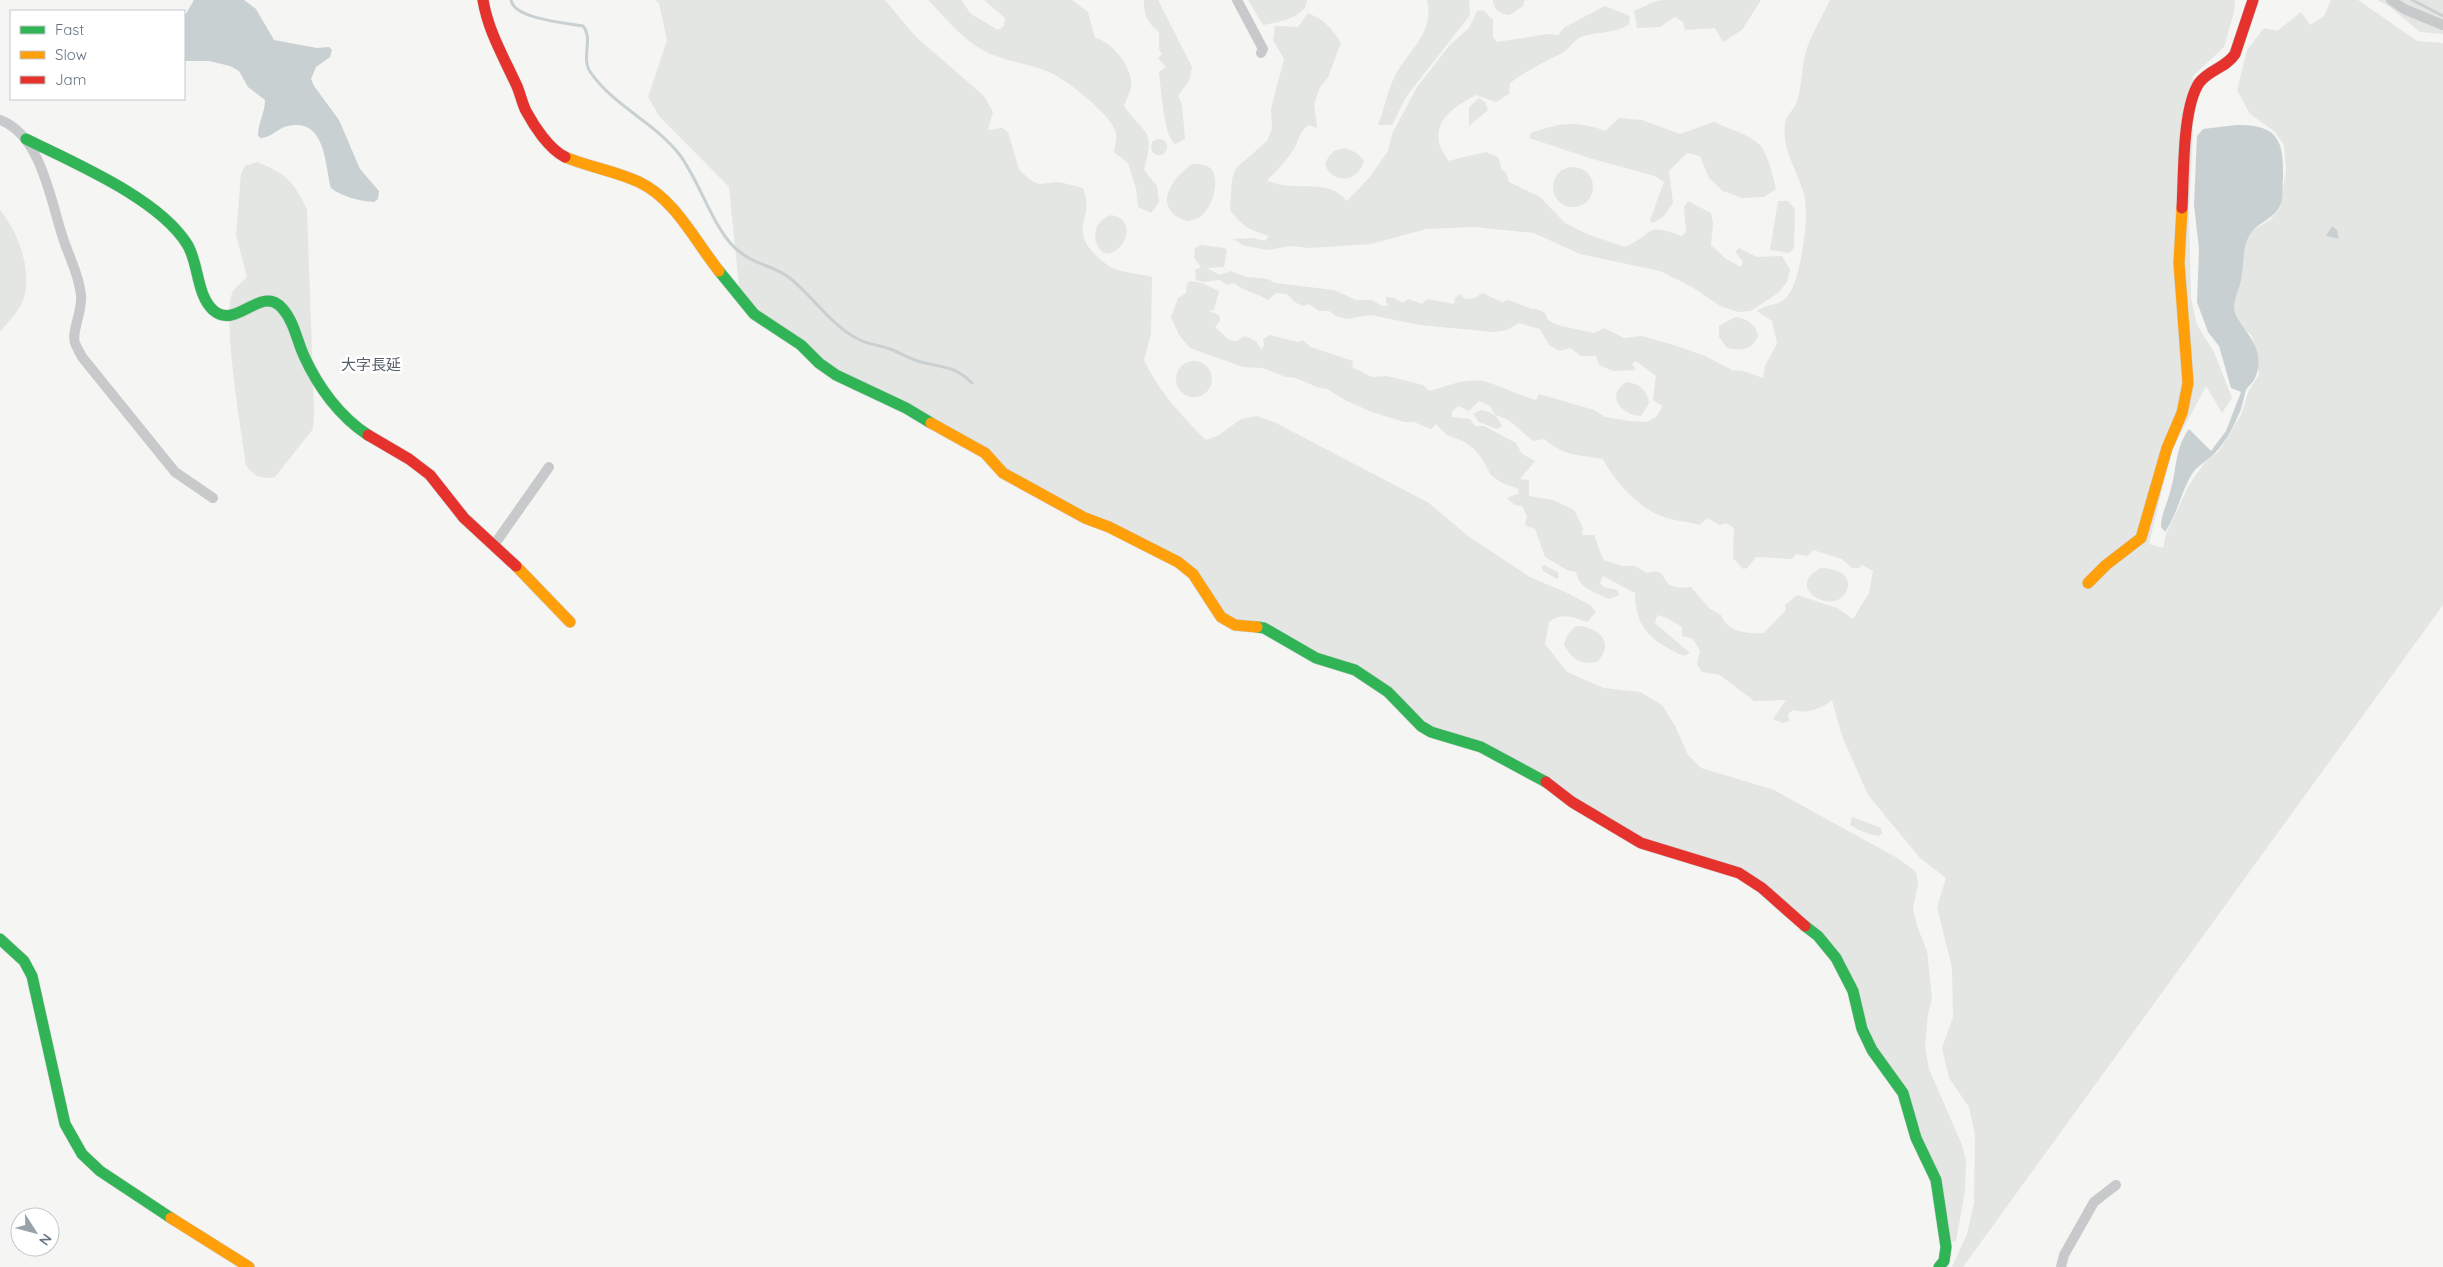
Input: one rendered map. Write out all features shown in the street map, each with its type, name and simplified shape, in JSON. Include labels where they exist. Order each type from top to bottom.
[{"type":"street","points":[[483,0],[486,19],[498,49],[516,83],[526,112],[549,144],[560,154],[575,162],[638,182],[654,191],[676,213],[706,255],[754,314],[801,345],[819,363],[836,375],[906,408],[986,453],[1003,473],[1085,518],[1109,527],[1136,543],[1178,562],[1193,574],[1221,618],[1235,626],[1264,628],[1316,658],[1355,670],[1388,692],[1421,726],[1430,732],[1481,747],[1537,776],[1572,802],[1641,843],[1739,873],[1762,888],[1792,916],[1818,936],[1836,958],[1853,991],[1862,1029],[1872,1050],[1902,1093],[1916,1138],[1936,1180],[1946,1247],[1944,1261],[1939,1267]]},
{"type":"street","points":[[1237,0],[1263,49],[1261,54]]},
{"type":"street","points":[[2088,583],[2106,565],[2141,538],[2167,448],[2182,413],[2188,383],[2188,370],[2179,263],[2188,118],[2195,88],[2201,80],[2224,67],[2235,54],[2253,0]]},
{"type":"street","points":[[2391,0],[2404,9],[2443,25]]},
{"type":"street","points":[[0,120],[15,127],[26,139],[47,186],[63,240],[78,277],[81,309],[74,337],[82,357],[174,472],[213,498]]},
{"type":"street","points":[[26,139],[113,185],[164,217],[188,245],[200,277],[204,296],[214,312],[223,317],[232,317],[259,302],[276,304],[282,308],[288,317],[308,366],[332,402],[345,417],[363,434],[431,476],[450,504],[494,545],[570,622]]},
{"type":"street","points":[[494,545],[548,467]]},
{"type":"street","points":[[0,939],[24,961],[32,976],[60,1107],[73,1141],[82,1154],[100,1171],[145,1202],[249,1267]]},
{"type":"street","points":[[2061,1267],[2064,1254],[2094,1202],[2116,1185]]},
{"type":"shaded area","points":[[194,0],[244,0],[256,9],[274,40],[317,48],[329,47],[332,50],[330,57],[316,67],[311,79],[339,120],[360,169],[379,191],[378,199],[374,202],[357,200],[340,194],[331,188],[322,145],[310,129],[301,125],[288,126],[264,138],[260,138],[258,131],[265,100],[248,87],[239,71],[230,66],[209,61],[185,61],[185,15]]},
{"type":"shaded area","points":[[655,0],[885,0],[916,37],[984,96],[993,112],[988,130],[1002,128],[1008,132],[1019,169],[1030,180],[1039,184],[1059,182],[1083,188],[1087,202],[1083,234],[1091,250],[1112,268],[1152,277],[1151,334],[1144,360],[1156,382],[1171,403],[1206,440],[1219,435],[1241,419],[1257,416],[1276,423],[1429,503],[1468,536],[1530,577],[1590,605],[1596,612],[1587,622],[1563,616],[1549,622],[1545,644],[1567,672],[1604,688],[1640,692],[1662,705],[1675,726],[1688,755],[1701,768],[1774,790],[1899,859],[1916,872],[1918,884],[1913,909],[1917,926],[1927,951],[1932,998],[1928,1014],[1925,1046],[1929,1069],[1962,1145],[1966,1160],[1965,1191],[1956,1241],[1950,1243],[1940,1178],[1878,1053],[1847,970],[1768,887],[1641,839],[1579,802],[1436,731],[1396,695],[1223,614],[1198,574],[1089,516],[837,371],[757,311],[739,287],[729,187],[659,116],[648,97],[667,40],[659,3]]},
{"type":"shaded area","points":[[928,0],[961,0],[971,14],[998,30],[1004,26],[1005,18],[984,0],[1072,0],[1088,12],[1095,38],[1102,40],[1115,50],[1129,72],[1131,87],[1124,106],[1149,139],[1144,170],[1157,186],[1159,202],[1151,213],[1138,207],[1136,188],[1128,163],[1114,152],[1116,133],[1113,125],[1098,108],[1057,76],[989,53],[973,44],[959,33]]},
{"type":"shaded area","points":[[1144,0],[1158,0],[1192,67],[1190,79],[1178,96],[1182,105],[1185,139],[1175,144],[1168,132],[1164,111],[1159,72],[1166,67],[1158,58],[1162,54],[1159,49],[1159,32],[1147,18]]},
{"type":"shaded area","points":[[1248,0],[1307,0],[1302,11],[1297,15],[1283,21],[1263,25]]},
{"type":"shaded area","points":[[1427,0],[1469,0],[1470,15],[1406,97],[1392,125],[1378,125],[1393,80],[1418,43],[1427,24]]},
{"type":"shaded area","points":[[1493,0],[1525,0],[1523,6],[1510,15],[1498,11],[1494,6]]},
{"type":"shaded area","points":[[1761,0],[1742,30],[1723,42],[1715,28],[1685,30],[1683,22],[1675,17],[1660,27],[1637,28],[1634,11],[1656,1]]},
{"type":"shaded area","points":[[1830,0],[2235,0],[2234,12],[2224,47],[2193,76],[2193,131],[2189,213],[2191,298],[2197,325],[2214,352],[2232,398],[2222,413],[2206,386],[2171,452],[2149,544],[2163,548],[2166,534],[2189,485],[2205,462],[2219,451],[2241,415],[2249,390],[2259,375],[2252,336],[2234,319],[2232,308],[2244,249],[2250,232],[2270,220],[2280,208],[2286,170],[2284,145],[2274,131],[2250,114],[2237,90],[2247,50],[2264,28],[2277,31],[2301,12],[2310,25],[2324,16],[2331,0],[2358,0],[2417,41],[2443,43],[2443,605],[1963,1267],[1952,1267],[1967,1234],[1974,1203],[1975,1134],[1969,1107],[1949,1078],[1942,1048],[1953,1017],[1952,968],[1937,907],[1946,878],[1920,858],[1868,795],[1842,736],[1832,700],[1814,710],[1793,710],[1788,714],[1789,721],[1783,723],[1773,719],[1786,700],[1754,701],[1720,675],[1702,672],[1697,664],[1700,651],[1693,639],[1682,636],[1682,627],[1667,618],[1657,615],[1655,623],[1690,653],[1684,656],[1663,645],[1648,633],[1638,616],[1635,593],[1603,576],[1600,583],[1604,587],[1617,590],[1619,595],[1609,599],[1584,586],[1576,572],[1567,570],[1545,557],[1535,529],[1525,525],[1527,516],[1522,506],[1515,505],[1507,498],[1518,494],[1519,489],[1500,482],[1491,475],[1481,457],[1463,441],[1447,435],[1436,424],[1431,429],[1414,422],[1404,422],[1372,412],[1347,401],[1327,389],[1296,378],[1286,377],[1263,368],[1243,367],[1190,348],[1179,335],[1171,317],[1178,298],[1186,293],[1187,284],[1190,281],[1202,283],[1219,291],[1214,310],[1209,311],[1219,315],[1220,321],[1215,327],[1229,340],[1237,341],[1245,336],[1257,342],[1261,349],[1264,346],[1263,339],[1270,335],[1298,342],[1302,340],[1311,347],[1353,361],[1352,367],[1372,377],[1387,376],[1423,385],[1429,391],[1458,383],[1487,382],[1536,400],[1539,394],[1594,410],[1605,417],[1629,421],[1646,422],[1656,417],[1663,406],[1653,400],[1656,376],[1636,361],[1632,364],[1636,370],[1613,371],[1599,365],[1596,356],[1581,356],[1570,348],[1559,351],[1549,345],[1540,329],[1519,323],[1507,330],[1493,332],[1420,325],[1371,315],[1347,319],[1336,316],[1329,311],[1319,311],[1309,304],[1304,306],[1296,303],[1287,294],[1276,293],[1268,300],[1234,283],[1227,285],[1220,280],[1203,282],[1196,280],[1195,270],[1201,267],[1194,258],[1195,248],[1201,245],[1225,248],[1227,251],[1224,267],[1207,268],[1220,275],[1231,271],[1246,277],[1268,279],[1275,283],[1334,290],[1356,300],[1372,300],[1382,306],[1388,306],[1386,297],[1394,298],[1403,303],[1408,299],[1422,304],[1427,299],[1454,304],[1455,298],[1460,294],[1465,299],[1475,298],[1482,293],[1502,302],[1509,300],[1532,309],[1537,309],[1545,313],[1548,320],[1557,325],[1594,333],[1604,328],[1624,338],[1642,336],[1705,356],[1732,370],[1743,371],[1763,378],[1765,366],[1777,343],[1772,321],[1757,311],[1783,300],[1792,289],[1800,263],[1805,231],[1806,204],[1788,151],[1785,124],[1797,101],[1804,61],[1812,35]],"holes":[[[1479,401],[1490,406],[1495,415],[1512,423],[1534,441],[1544,439],[1566,453],[1603,459],[1620,485],[1635,500],[1652,512],[1666,518],[1699,525],[1708,518],[1719,525],[1726,523],[1734,528],[1733,558],[1743,569],[1747,568],[1756,557],[1792,559],[1796,554],[1807,556],[1813,550],[1842,559],[1852,568],[1859,568],[1862,565],[1873,571],[1869,593],[1853,619],[1837,608],[1797,595],[1785,605],[1786,610],[1764,633],[1738,631],[1728,625],[1721,615],[1710,609],[1691,587],[1680,588],[1669,585],[1659,572],[1647,573],[1635,566],[1623,566],[1604,560],[1594,535],[1582,535],[1583,528],[1574,510],[1553,500],[1529,496],[1529,480],[1520,479],[1535,461],[1522,454],[1516,443],[1484,426],[1475,426],[1470,419],[1452,417],[1452,412],[1458,406],[1469,411]]]},
{"type":"shaded area","points":[[2377,0],[2443,0],[2443,34],[2420,32],[2390,7]]},
{"type":"shaded area","points":[[1605,6],[1630,16],[1629,24],[1612,31],[1579,38],[1564,52],[1510,83],[1509,94],[1496,102],[1475,95],[1462,103],[1449,113],[1440,126],[1438,134],[1441,148],[1448,161],[1486,152],[1498,157],[1502,170],[1506,173],[1509,182],[1540,197],[1565,223],[1587,234],[1625,247],[1650,231],[1655,230],[1682,236],[1686,231],[1684,208],[1688,201],[1711,213],[1713,223],[1711,245],[1726,259],[1741,267],[1743,262],[1735,252],[1739,248],[1757,257],[1782,256],[1790,270],[1787,282],[1778,293],[1751,311],[1738,312],[1720,306],[1692,287],[1660,271],[1580,254],[1534,233],[1474,227],[1426,229],[1371,244],[1310,248],[1290,246],[1268,250],[1245,246],[1233,239],[1253,238],[1265,241],[1269,236],[1247,227],[1230,210],[1232,179],[1236,168],[1267,141],[1272,129],[1271,109],[1284,59],[1273,40],[1275,26],[1298,27],[1308,13],[1327,25],[1341,43],[1328,77],[1320,87],[1314,104],[1317,128],[1308,125],[1304,129],[1288,158],[1267,180],[1287,186],[1330,189],[1339,193],[1347,201],[1369,178],[1388,151],[1392,134],[1417,87],[1449,46],[1469,28],[1477,11],[1483,10],[1493,20],[1493,37],[1497,42],[1548,34],[1558,35],[1565,27]]},
{"type":"shaded area","points":[[1479,98],[1485,102],[1488,110],[1469,126],[1469,107]]},
{"type":"shaded area","points":[[1619,118],[1642,120],[1680,134],[1714,122],[1744,135],[1763,148],[1776,189],[1764,197],[1742,198],[1723,191],[1709,178],[1700,156],[1687,153],[1669,171],[1673,203],[1663,217],[1653,223],[1650,220],[1664,182],[1655,176],[1589,158],[1529,138],[1531,133],[1568,124],[1586,125],[1605,131]]},
{"type":"shaded area","points":[[2236,125],[2261,127],[2269,131],[2275,136],[2282,153],[2281,205],[2272,216],[2249,236],[2245,246],[2241,280],[2234,306],[2239,321],[2255,345],[2258,355],[2258,366],[2254,380],[2246,390],[2241,409],[2230,433],[2218,449],[2192,474],[2165,532],[2161,527],[2162,517],[2184,436],[2189,429],[2211,451],[2226,431],[2241,392],[2231,388],[2219,346],[2208,332],[2197,302],[2199,249],[2194,205],[2197,136],[2203,129]]},
{"type":"shaded area","points":[[1159,139],[1167,147],[1159,155],[1151,147]]},
{"type":"shaded area","points":[[1345,148],[1355,152],[1364,160],[1362,167],[1357,173],[1346,178],[1340,178],[1329,172],[1325,165],[1332,153]]},
{"type":"shaded area","points":[[257,162],[275,170],[288,180],[298,192],[307,210],[314,410],[313,429],[275,477],[270,478],[255,475],[246,465],[229,324],[233,291],[247,277],[236,235],[241,174],[245,166]]},
{"type":"shaded area","points":[[1193,164],[1205,165],[1211,169],[1214,174],[1215,187],[1212,201],[1205,212],[1198,218],[1187,221],[1176,216],[1167,202],[1168,193],[1172,185]]},
{"type":"shaded area","points":[[1573,167],[1587,173],[1593,187],[1587,201],[1573,207],[1559,201],[1553,187],[1559,173]]},
{"type":"shaded area","points":[[1778,201],[1788,201],[1795,209],[1794,248],[1789,253],[1770,250]]},
{"type":"shaded area","points":[[0,210],[13,230],[22,253],[25,266],[26,290],[23,301],[16,313],[0,332]]},
{"type":"shaded area","points":[[1111,215],[1122,219],[1126,226],[1126,235],[1123,243],[1110,253],[1104,252],[1098,246],[1095,232],[1102,220]]},
{"type":"shaded area","points":[[2332,226],[2337,230],[2339,239],[2326,236]]},
{"type":"shaded area","points":[[1735,317],[1750,322],[1757,332],[1756,341],[1750,347],[1727,348],[1719,337],[1719,326]]},
{"type":"shaded area","points":[[1194,361],[1201,362],[1207,366],[1211,372],[1211,386],[1207,392],[1201,396],[1194,397],[1187,396],[1181,392],[1177,386],[1176,379],[1177,372],[1181,366],[1187,362]]},
{"type":"shaded area","points":[[1627,382],[1636,384],[1647,395],[1649,403],[1641,416],[1627,412],[1618,403],[1616,398],[1617,392]]},
{"type":"shaded area","points":[[1480,410],[1494,415],[1502,426],[1497,429],[1479,422],[1473,414]]},
{"type":"shaded area","points":[[1544,565],[1558,572],[1559,578],[1557,579],[1543,571],[1542,567]]},
{"type":"shaded area","points":[[1821,568],[1839,572],[1847,579],[1847,589],[1844,595],[1837,600],[1821,600],[1813,596],[1808,590],[1807,583],[1811,575]]},
{"type":"shaded area","points":[[1576,626],[1597,632],[1605,642],[1605,648],[1597,662],[1586,663],[1577,660],[1570,654],[1564,644],[1568,634]]},
{"type":"shaded area","points":[[1852,817],[1881,828],[1882,833],[1879,836],[1856,829],[1850,825]]},
{"type":"waterway","points":[[511,0],[514,6],[521,12],[531,16],[583,26],[586,31],[587,62],[591,73],[600,85],[658,133],[679,154],[715,221],[731,244],[741,253],[791,279],[831,319],[858,339],[892,350],[920,362],[950,369],[961,374],[972,383]]},
{"type":"waterway","points":[[2412,0],[2443,16]]},
{"type":"traffic: fast","points":[[26,139],[114,183],[136,197],[174,227],[191,252],[203,296],[213,310],[222,315],[231,315],[266,301],[274,302],[282,308],[292,325],[310,368],[323,390],[339,410],[368,435]]},
{"type":"traffic: fast","points":[[719,271],[754,314],[801,345],[819,363],[836,375],[906,408],[931,423]]},
{"type":"traffic: fast","points":[[1257,627],[1264,628],[1316,658],[1355,670],[1388,692],[1421,726],[1431,732],[1481,747],[1546,782]]},
{"type":"traffic: fast","points":[[1805,926],[1818,936],[1836,958],[1853,991],[1862,1029],[1872,1050],[1903,1093],[1916,1138],[1936,1180],[1946,1247],[1944,1261],[1939,1267]]},
{"type":"traffic: fast","points":[[0,939],[24,961],[32,976],[65,1124],[82,1154],[100,1171],[171,1218]]},
{"type":"traffic: slow","points":[[565,157],[630,178],[652,189],[684,222],[719,271]]},
{"type":"traffic: slow","points":[[2088,583],[2106,565],[2141,538],[2167,448],[2182,413],[2188,383],[2179,263],[2182,208]]},
{"type":"traffic: slow","points":[[931,423],[985,453],[1003,473],[1085,518],[1109,527],[1178,562],[1193,574],[1221,617],[1235,625],[1257,627]]},
{"type":"traffic: slow","points":[[516,566],[570,622]]},
{"type":"traffic: slow","points":[[171,1218],[249,1267]]},
{"type":"traffic: jam","points":[[483,0],[492,32],[517,85],[526,111],[553,149],[565,157]]},
{"type":"traffic: jam","points":[[2182,208],[2185,143],[2189,109],[2193,94],[2199,83],[2207,75],[2227,63],[2235,54],[2253,0]]},
{"type":"traffic: jam","points":[[368,435],[409,459],[430,475],[464,518],[516,566]]},
{"type":"traffic: jam","points":[[1546,782],[1572,802],[1641,843],[1739,873],[1762,888],[1805,926]]},
{"type":"district","name":"大字長延","points":[[371,365]]}]
